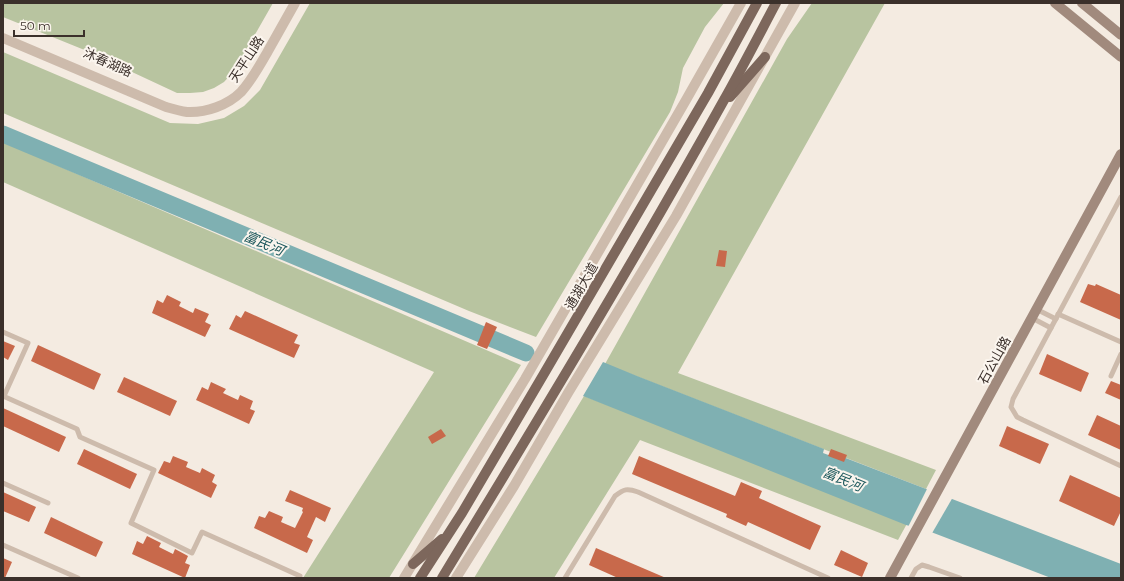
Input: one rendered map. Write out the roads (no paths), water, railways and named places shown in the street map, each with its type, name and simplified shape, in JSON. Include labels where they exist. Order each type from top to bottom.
[{"type":"main road","name":"通湖大道","points":[[420,578],[545,372],[692,120],[757,3]]},
{"type":"main road","points":[[442,578],[631,264],[717,112],[776,3]]},
{"type":"main road","points":[[717,112],[765,57]]},
{"type":"main road","points":[[413,564],[449,532]]},
{"type":"street","name":"天平山路","points":[[179,108],[209,104],[229,94],[239,86],[289,3]]},
{"type":"street","name":"天平山路","points":[[179,108],[188,112],[211,109],[232,99],[240,93],[257,69],[295,3]]},
{"type":"street","points":[[404,578],[529,373],[741,3]]},
{"type":"street","points":[[456,578],[514,486],[568,393],[676,216],[796,3]]},
{"type":"street","points":[[1055,3],[1121,57]]},
{"type":"street","points":[[1082,3],[1121,35]]},
{"type":"street","name":"沐春湖路","points":[[3,33],[54,53],[179,108]]},
{"type":"street","name":"沐春湖路","points":[[3,38],[151,102],[179,108]]},
{"type":"street","name":"石公山路","points":[[890,578],[1121,154]]},
{"type":"lane","points":[[1121,197],[1051,328],[1011,407],[1017,417],[1121,466]]},
{"type":"lane","points":[[1034,313],[1057,317],[1121,342]]},
{"type":"lane","points":[[1034,313],[1051,328]]},
{"type":"lane","points":[[3,332],[28,343],[4,396],[77,429],[80,437],[154,470],[132,523],[192,553],[202,532],[300,576],[299,578]]},
{"type":"lane","points":[[1111,376],[1121,354]]},
{"type":"lane","points":[[3,483],[48,503]]},
{"type":"lane","points":[[565,578],[615,496],[625,490],[638,492],[828,578]]},
{"type":"lane","points":[[3,545],[78,578]]},
{"type":"lane","points":[[911,578],[916,569],[922,565],[960,578]]},
{"type":"water","points":[[603,362],[824,449],[823,453],[842,460],[843,457],[1121,564],[1121,578],[1051,578],[931,532],[906,525],[583,396]]},
{"type":"waterway","name":"富民河","points":[[3,134],[526,353]]}]
